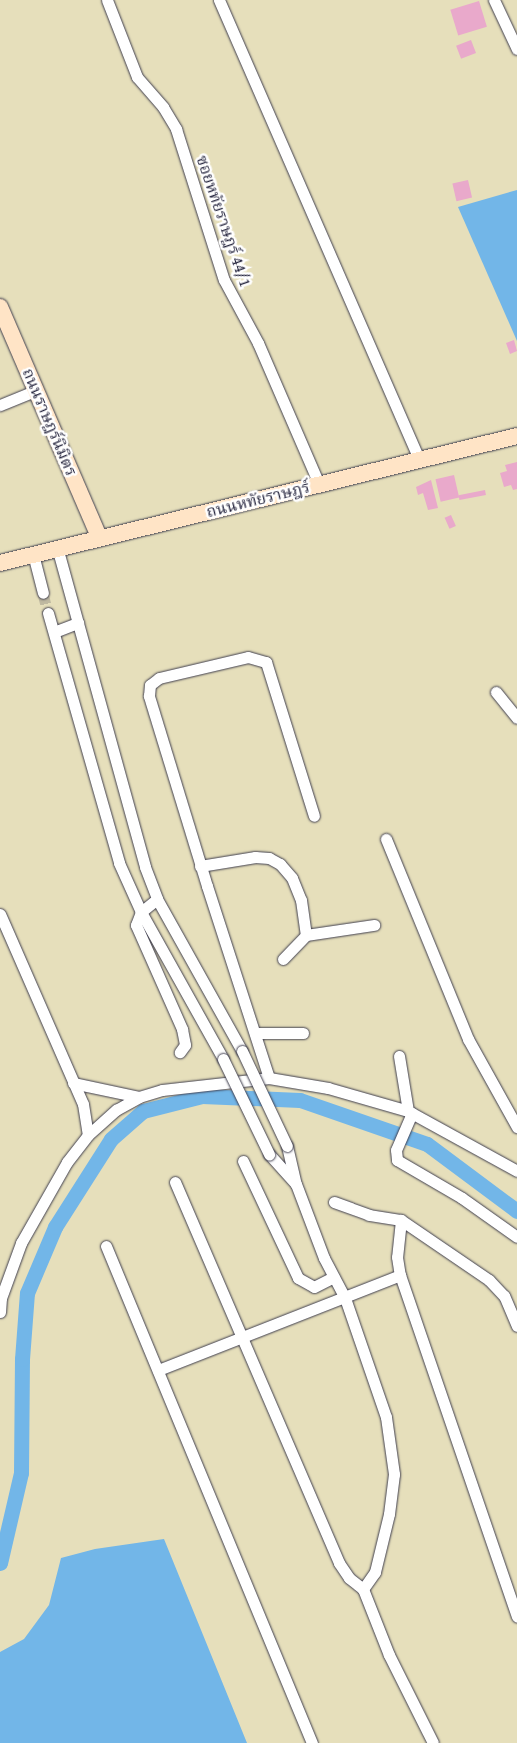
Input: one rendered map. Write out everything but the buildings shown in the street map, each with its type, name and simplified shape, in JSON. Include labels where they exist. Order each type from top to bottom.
[{"type":"main road","name":"ถนนราษฎร์นิมิตร","points":[[0,307],[100,537]]},
{"type":"main road","name":"ถนนหทัยราษฎร์","points":[[0,563],[57,547],[517,436]]},
{"type":"street","name":"ซอยหทัยราษฎร์ 44/1","points":[[107,0],[137,77],[163,107],[176,129],[224,280],[258,342],[319,484]]},
{"type":"street","points":[[219,0],[419,459]]},
{"type":"street","points":[[494,0],[517,49]]},
{"type":"street","points":[[0,405],[37,390]]},
{"type":"street","points":[[57,547],[144,867],[156,899],[242,1051],[287,1146],[296,1184],[334,1277],[345,1298],[386,1417],[394,1474],[389,1514],[375,1572],[363,1589]]},
{"type":"street","points":[[32,554],[43,593]]},
{"type":"street","points":[[48,613],[119,863],[141,912],[223,1059],[269,1154],[296,1184]]},
{"type":"street","points":[[54,632],[78,624]]},
{"type":"street","points":[[269,1078],[200,866],[149,696],[150,685],[159,678],[248,657],[266,662],[314,816]]},
{"type":"street","points":[[496,692],[517,718]]},
{"type":"street","points":[[386,839],[468,1039],[517,1127]]},
{"type":"street","points":[[200,866],[255,857],[269,858],[280,864],[292,878],[302,900],[306,936]]},
{"type":"street","points":[[156,899],[141,912],[136,925],[138,936],[182,1029],[186,1045],[180,1052]]},
{"type":"street","points":[[0,914],[83,1104],[88,1135]]},
{"type":"street","points":[[283,959],[306,936],[374,925]]},
{"type":"street","points":[[255,1032],[303,1033]]},
{"type":"street","points":[[399,1056],[410,1112],[395,1157],[462,1198],[517,1237]]},
{"type":"street","points":[[0,1312],[2,1298],[21,1243],[51,1185],[88,1135],[116,1110],[139,1097],[182,1087],[269,1078],[328,1088],[410,1112],[517,1171]]},
{"type":"street","points":[[73,1083],[139,1097]]},
{"type":"street","points":[[242,1161],[298,1278],[314,1287],[334,1277]]},
{"type":"street","points":[[175,1182],[339,1563],[348,1578],[363,1589],[389,1655],[433,1743]]},
{"type":"street","points":[[334,1202],[369,1215],[401,1220],[489,1280],[504,1296],[517,1326]]},
{"type":"street","points":[[401,1220],[397,1257],[400,1275],[517,1616]]},
{"type":"street","points":[[106,1246],[312,1743]]},
{"type":"street","points":[[158,1370],[242,1339],[400,1275]]},
{"type":"water","points":[[517,190],[517,341],[458,207]]},
{"type":"water","points":[[164,1539],[247,1743],[0,1743],[0,1652],[24,1639],[49,1605],[61,1558],[95,1549]]},
{"type":"waterway","points":[[0,1563],[21,1473],[22,1359],[27,1293],[55,1227],[111,1139],[143,1111],[202,1096],[300,1100],[427,1144],[517,1211]]},
{"type":"tunnel","points":[[43,593],[48,613]]}]
